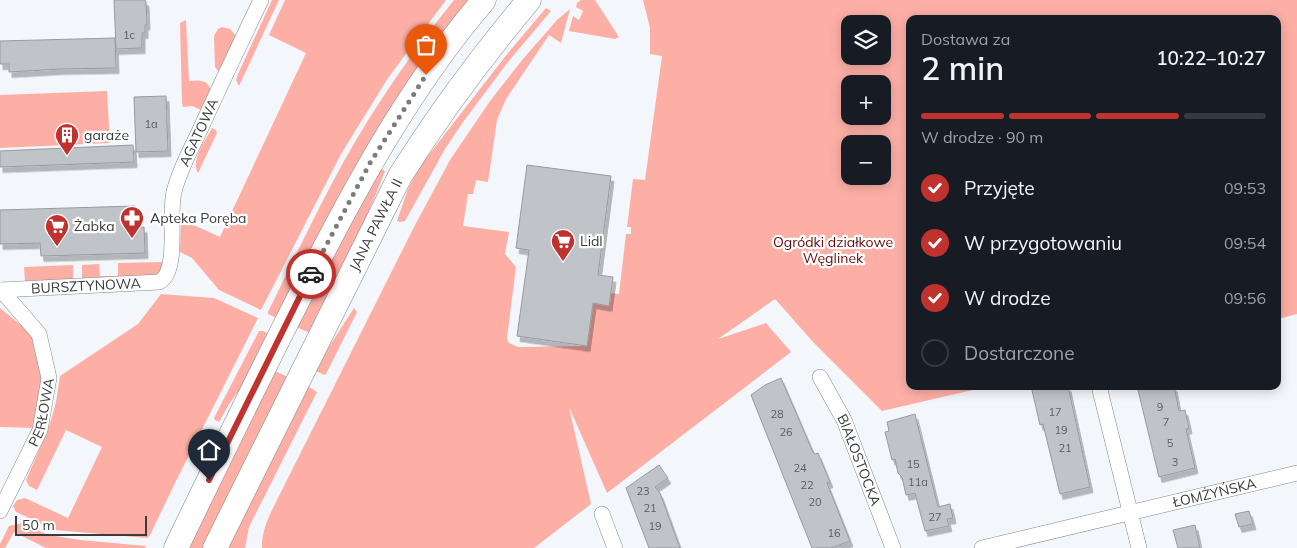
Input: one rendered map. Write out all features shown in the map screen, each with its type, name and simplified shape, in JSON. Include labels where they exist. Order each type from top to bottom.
[{"type":"main road","points":[[176,548],[283,330],[370,163],[422,80],[484,0]]},
{"type":"main road","name":"JANA PAWŁA II","points":[[215,548],[400,176],[461,84],[528,0]]},
{"type":"street","name":"AGATOWA","points":[[168,274],[171,257],[174,192],[188,156],[261,0]]},
{"type":"street","name":"BURSZTYNOWA","points":[[1,290],[159,282],[164,280],[168,274]]},
{"type":"street","name":"PERŁOWA","points":[[0,511],[40,430],[49,378],[39,334],[1,290]]},
{"type":"street","name":"BIAŁOSTOCKA","points":[[820,377],[844,420],[893,548]]},
{"type":"street","points":[[1100,390],[1140,548]]},
{"type":"street","name":"ŁOMŻYŃSKA","points":[[982,548],[1297,473]]},
{"type":"street","points":[[602,514],[614,548]]},
{"type":"green space","points":[[272,0],[279,0],[239,86],[236,80],[238,74]]},
{"type":"green space","points":[[285,0],[446,0],[388,78],[341,154],[261,310],[219,290],[192,258],[180,252],[181,223],[183,220],[220,237],[306,53],[269,35]]},
{"type":"green space","points":[[454,0],[472,0],[279,319],[268,314],[334,179],[356,140],[396,78]]},
{"type":"green space","points":[[581,0],[595,0],[619,37],[615,39],[569,31],[573,16],[579,20],[583,11],[576,7],[577,3]]},
{"type":"green space","name":"Ogródki działkowe Węglinek","points":[[643,0],[1297,0],[1297,314],[1281,318],[1281,15],[906,15],[906,390],[973,390],[882,411],[814,343],[775,299],[718,339],[766,323],[791,352],[607,493],[569,407],[591,504],[534,548],[262,548],[265,528],[273,508],[414,227],[450,160],[490,101],[523,59],[557,20],[570,9],[561,43],[549,35],[506,99],[497,120],[488,182],[476,180],[473,194],[468,194],[463,226],[509,232],[505,254],[516,267],[507,338],[509,343],[518,347],[587,346],[593,303],[608,305],[611,293],[619,294],[626,234],[631,234],[631,227],[627,227],[633,179],[645,180],[662,56],[650,54],[650,28]]},
{"type":"green space","points":[[546,8],[551,11],[508,62],[445,149],[405,221],[397,221],[408,189],[420,166],[508,53]]},
{"type":"green space","points":[[186,20],[189,81],[205,82],[211,90],[201,110],[192,106],[183,107],[182,104],[180,23]]},
{"type":"green space","points":[[222,27],[230,29],[236,36],[218,71],[215,67],[214,36],[218,29]]},
{"type":"green space","points":[[107,91],[110,143],[0,148],[0,95]]},
{"type":"green space","points":[[212,128],[217,133],[198,173],[196,168],[197,156]]},
{"type":"green space","points":[[380,168],[385,171],[368,212],[310,333],[296,327]]},
{"type":"green space","points":[[163,262],[163,267],[157,275],[82,279],[82,265],[99,264],[100,276],[118,276],[118,263]]},
{"type":"green space","points":[[73,265],[73,279],[25,281],[24,267]]},
{"type":"green space","points":[[161,294],[214,298],[258,318],[150,535],[147,538],[55,530],[16,512],[13,506],[17,500],[25,498],[68,518],[102,447],[66,430],[37,490],[29,486],[26,480],[48,430],[56,402],[60,376],[138,324]]},
{"type":"green space","points":[[0,308],[34,336],[42,381],[33,428],[0,427]]},
{"type":"green space","points":[[354,308],[357,312],[326,374],[324,375],[314,370]]},
{"type":"green space","points":[[259,331],[271,335],[252,373],[229,404],[219,422],[214,418]]},
{"type":"green space","points":[[275,371],[288,377],[203,548],[188,548]]},
{"type":"green space","points":[[306,385],[317,392],[249,527],[245,548],[225,548]]},
{"type":"green space","points":[[22,523],[48,535],[146,546],[145,548],[46,548],[14,532],[5,548],[0,548],[0,544],[9,526]]},
{"type":"building","points":[[114,0],[145,0],[147,24],[145,25],[145,33],[142,33],[142,48],[116,49]]},
{"type":"building","points":[[115,38],[116,68],[9,72],[9,64],[0,64],[0,41]]},
{"type":"building","points":[[166,96],[168,151],[136,152],[134,97]]},
{"type":"building","name":"garaże","points":[[133,145],[134,162],[0,167],[0,151]]},
{"type":"building","name":"Lidl","points":[[527,165],[611,176],[598,275],[613,277],[609,306],[593,303],[587,346],[517,336],[529,250],[516,248]]},
{"type":"building","points":[[135,206],[136,228],[144,227],[145,253],[41,256],[40,243],[0,244],[0,210]]},
{"type":"building","points":[[781,378],[813,452],[815,454],[818,453],[830,482],[827,483],[850,541],[831,548],[812,548],[751,395],[765,385]]},
{"type":"building","points":[[1032,390],[1069,390],[1090,487],[1060,494],[1043,424],[1040,425]]},
{"type":"building","points":[[1138,390],[1175,390],[1179,411],[1185,410],[1189,428],[1186,429],[1195,468],[1159,477]]},
{"type":"building","points":[[915,414],[938,507],[950,504],[953,518],[947,519],[949,526],[925,531],[915,493],[906,495],[895,459],[892,460],[885,432],[889,431],[887,422]]},
{"type":"building","points":[[659,465],[668,478],[655,487],[660,493],[680,548],[649,548],[626,488]]},
{"type":"building","points":[[1249,511],[1253,524],[1239,527],[1235,514]]},
{"type":"building","points":[[1195,525],[1200,548],[1178,548],[1173,530]]},
{"type":"way so far","points":[[311,274],[370,163],[426,75]]},
{"type":"place","name":"garaże","points":[[67,156]]},
{"type":"place","name":"Apteka Poręba","points":[[132,239]]},
{"type":"place","name":"Żabka","points":[[57,247]]},
{"type":"place","name":"Lidl","points":[[563,262]]},
{"type":"route","points":[[209,480],[311,274]]}]
